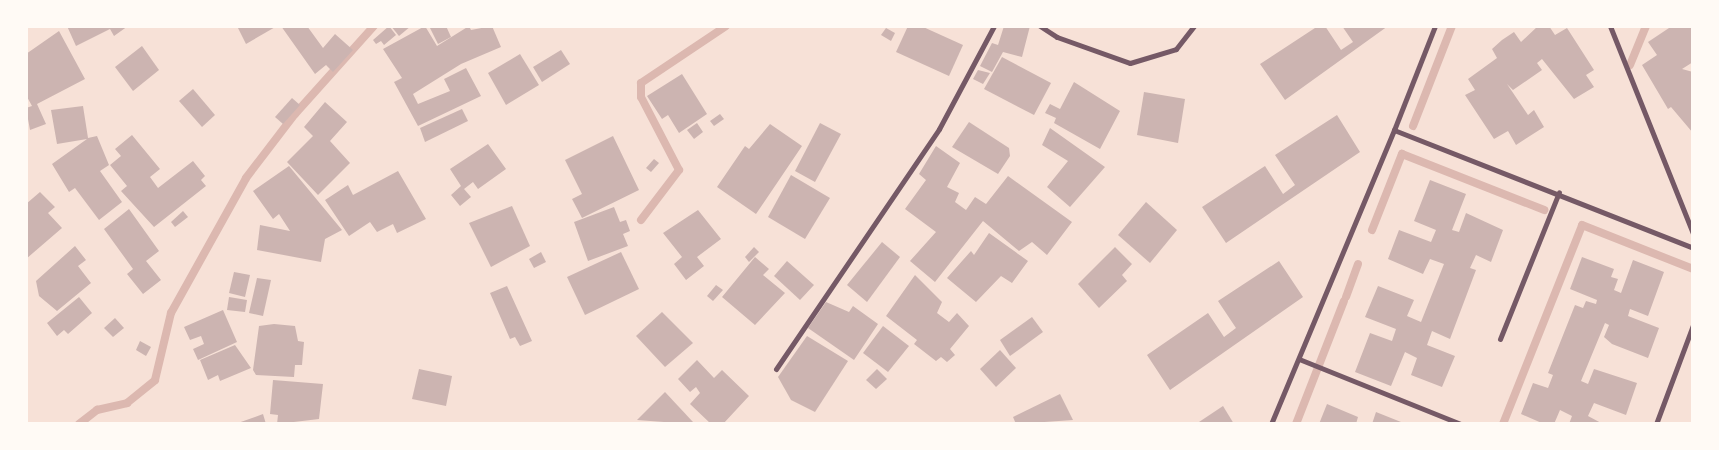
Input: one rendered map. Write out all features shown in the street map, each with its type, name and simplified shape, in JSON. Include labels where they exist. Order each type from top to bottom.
[{"type":"street","points":[[776,370],[939,129],[994,26]]},
{"type":"street","points":[[1040,26],[1057,37],[1130,64],[1176,49],[1194,26]]},
{"type":"street","points":[[1271,424],[1394,130],[1435,26]]},
{"type":"street","points":[[1610,26],[1693,233]]},
{"type":"street","points":[[1394,130],[1559,192],[1693,248]]},
{"type":"street","points":[[1500,339],[1559,192]]},
{"type":"street","points":[[1656,424],[1693,325]]},
{"type":"street","points":[[1298,359],[1461,424]]},
{"type":"building","points":[[67,26],[128,26],[114,36],[110,29],[76,46]]},
{"type":"building","points":[[237,26],[277,26],[246,44]]},
{"type":"building","points":[[281,26],[307,26],[323,48],[335,34],[353,50],[333,72],[326,65],[315,74]]},
{"type":"building","points":[[389,26],[396,35],[384,45],[381,41],[376,44],[373,40]]},
{"type":"building","points":[[391,26],[411,26],[399,36]]},
{"type":"building","points":[[425,26],[437,46],[469,26],[471,30],[492,26],[501,47],[461,64],[413,94],[418,104],[450,91],[444,79],[466,68],[481,96],[418,126],[394,82],[402,78],[383,49]]},
{"type":"building","points":[[429,26],[446,26],[451,37],[438,44]]},
{"type":"building","points":[[908,26],[921,26],[963,45],[949,76],[896,52]]},
{"type":"building","points":[[1004,26],[1030,26],[1022,57],[1003,52],[992,72],[980,66],[992,43],[998,45]]},
{"type":"building","points":[[1318,26],[1325,26],[1341,50],[1353,42],[1342,26],[1388,26],[1285,100],[1260,64]]},
{"type":"building","points":[[1538,26],[1549,26],[1555,35],[1567,28],[1594,70],[1586,75],[1594,87],[1574,99],[1542,59],[1537,63],[1542,70],[1513,90],[1507,84],[1528,115],[1534,110],[1544,127],[1516,145],[1508,131],[1494,139],[1465,95],[1475,90],[1468,79],[1497,58],[1492,49],[1502,40],[1514,32],[1521,42]]},
{"type":"building","points":[[1672,26],[1693,26],[1693,62],[1682,69],[1693,72],[1693,133],[1671,107],[1668,109],[1642,65],[1657,55],[1648,42]]},
{"type":"building","points":[[886,28],[895,33],[891,41],[881,35]]},
{"type":"building","points":[[59,31],[85,79],[37,104],[46,124],[30,130],[26,108],[32,106],[26,95],[26,54]]},
{"type":"building","points":[[142,46],[159,70],[133,91],[115,67]]},
{"type":"building","points":[[561,50],[570,64],[542,82],[533,67]]},
{"type":"building","points":[[520,54],[539,85],[506,105],[488,73]]},
{"type":"building","points":[[1002,57],[1051,83],[1034,115],[984,89]]},
{"type":"building","points":[[978,70],[990,73],[983,84],[973,79]]},
{"type":"building","points":[[682,74],[707,114],[679,133],[668,115],[662,119],[647,96]]},
{"type":"building","points":[[1074,82],[1120,111],[1100,149],[1054,123],[1056,118],[1045,113],[1050,104],[1060,109]]},
{"type":"building","points":[[193,89],[215,115],[202,127],[179,101]]},
{"type":"building","points":[[1144,92],[1185,99],[1178,143],[1137,135]]},
{"type":"building","points":[[292,98],[300,105],[283,124],[275,117]]},
{"type":"building","points":[[325,102],[347,122],[330,141],[350,163],[318,195],[287,162],[313,136],[304,127]]},
{"type":"building","points":[[83,106],[88,138],[97,136],[109,165],[100,171],[122,202],[99,220],[75,188],[69,192],[52,164],[87,139],[57,144],[51,110]]},
{"type":"building","points":[[462,109],[468,121],[425,142],[420,128]]},
{"type":"building","points":[[720,114],[724,119],[714,126],[710,121]]},
{"type":"building","points":[[1337,115],[1360,152],[1226,243],[1202,207],[1265,166],[1283,194],[1295,185],[1275,155]]},
{"type":"building","points":[[969,122],[1009,148],[1010,156],[998,174],[952,147]]},
{"type":"building","points":[[697,123],[703,132],[694,139],[687,130]]},
{"type":"building","points":[[820,123],[841,134],[815,182],[795,171]]},
{"type":"building","points":[[770,124],[802,146],[756,214],[717,187],[745,146],[749,149]]},
{"type":"building","points":[[1050,128],[1105,167],[1070,207],[1047,187],[1068,161],[1042,145]]},
{"type":"building","points":[[132,135],[160,169],[150,177],[158,188],[193,161],[205,176],[201,180],[206,186],[154,227],[121,191],[127,186],[110,165],[121,156],[115,149]]},
{"type":"building","points":[[613,136],[639,190],[582,218],[572,199],[582,194],[565,160]]},
{"type":"building","points":[[488,144],[506,169],[478,189],[473,182],[464,189],[471,197],[460,206],[451,195],[461,186],[450,169]]},
{"type":"building","points":[[936,146],[960,163],[947,187],[959,193],[955,202],[966,210],[975,197],[986,204],[1008,176],[1072,222],[1047,255],[1032,242],[1019,251],[983,221],[935,282],[910,261],[936,232],[905,209],[926,180],[919,174]]},
{"type":"building","points":[[654,159],[659,163],[651,172],[646,168]]},
{"type":"building","points":[[289,166],[342,230],[325,239],[321,262],[257,250],[260,225],[290,231],[279,214],[273,219],[253,191]]},
{"type":"building","points":[[398,171],[426,219],[397,233],[393,224],[377,232],[370,222],[349,236],[325,200],[348,185],[353,195]]},
{"type":"building","points":[[791,175],[830,198],[805,239],[768,217]]},
{"type":"building","points":[[1430,180],[1466,194],[1452,230],[1459,232],[1466,213],[1503,230],[1491,262],[1476,255],[1470,268],[1476,270],[1450,339],[1432,331],[1427,345],[1455,356],[1442,387],[1411,375],[1417,358],[1405,352],[1391,386],[1355,372],[1370,333],[1392,341],[1396,329],[1365,317],[1378,286],[1414,300],[1407,316],[1421,322],[1444,264],[1430,259],[1423,274],[1388,259],[1399,230],[1431,242],[1436,230],[1414,221]]},
{"type":"building","points":[[40,192],[55,207],[48,213],[62,228],[26,259],[26,204]]},
{"type":"building","points":[[1146,202],[1177,230],[1150,263],[1118,235]]},
{"type":"building","points":[[512,206],[530,246],[491,267],[469,223]]},
{"type":"building","points":[[614,207],[620,222],[626,220],[630,231],[623,234],[628,246],[588,261],[574,222]]},
{"type":"building","points":[[129,209],[159,251],[146,261],[161,280],[143,294],[127,274],[133,269],[104,229]]},
{"type":"building","points":[[698,210],[721,239],[697,257],[704,266],[686,280],[674,264],[682,257],[663,233]]},
{"type":"building","points":[[183,211],[188,217],[175,227],[171,222]]},
{"type":"building","points":[[989,233],[1028,261],[1012,283],[1001,276],[976,302],[947,278],[971,251],[974,255]]},
{"type":"building","points":[[882,242],[900,257],[867,302],[847,285]]},
{"type":"building","points":[[75,246],[86,260],[78,266],[91,283],[57,311],[39,296],[36,281]]},
{"type":"building","points":[[754,247],[759,252],[749,262],[745,257]]},
{"type":"building","points":[[1115,247],[1132,264],[1122,275],[1127,281],[1099,308],[1078,284]]},
{"type":"building","points":[[541,252],[546,262],[534,268],[529,259]]},
{"type":"building","points":[[621,252],[639,289],[585,315],[567,277]]},
{"type":"building","points":[[755,257],[769,269],[763,275],[785,293],[755,325],[722,297]]},
{"type":"building","points":[[1582,257],[1614,269],[1611,277],[1618,279],[1614,290],[1621,293],[1633,260],[1664,272],[1648,316],[1630,309],[1628,316],[1659,328],[1648,358],[1612,344],[1604,337],[1609,325],[1605,323],[1581,381],[1588,384],[1594,369],[1637,383],[1626,415],[1594,403],[1588,416],[1603,424],[1569,424],[1572,416],[1560,410],[1554,424],[1544,424],[1521,414],[1533,383],[1548,388],[1553,375],[1548,373],[1575,305],[1583,308],[1586,301],[1596,304],[1597,300],[1570,289]]},
{"type":"building","points":[[787,261],[814,285],[800,300],[774,276]]},
{"type":"building","points":[[1279,261],[1303,297],[1170,390],[1147,355],[1208,313],[1224,337],[1236,328],[1218,301]]},
{"type":"building","points":[[234,272],[250,275],[245,297],[229,293]]},
{"type":"building","points":[[915,275],[942,302],[937,313],[949,322],[957,313],[969,326],[950,349],[955,355],[947,362],[941,357],[936,361],[914,344],[917,340],[886,316]]},
{"type":"building","points":[[257,278],[271,280],[263,316],[249,313]]},
{"type":"building","points":[[716,285],[723,290],[713,301],[707,296]]},
{"type":"building","points":[[507,286],[532,341],[520,346],[515,337],[510,339],[490,293]]},
{"type":"building","points":[[79,297],[92,313],[68,334],[64,330],[57,336],[47,323]]},
{"type":"building","points":[[229,297],[247,300],[245,312],[227,310]]},
{"type":"building","points":[[826,302],[849,312],[853,306],[878,324],[854,360],[808,328]]},
{"type":"building","points":[[223,310],[237,342],[198,360],[193,349],[204,344],[201,336],[190,340],[184,327]]},
{"type":"building","points":[[662,312],[693,343],[665,367],[636,336]]},
{"type":"building","points":[[1032,317],[1043,332],[1010,356],[1000,340]]},
{"type":"building","points":[[115,318],[124,328],[113,337],[104,328]]},
{"type":"building","points":[[274,324],[295,326],[298,341],[304,342],[302,365],[295,365],[294,377],[256,375],[253,370],[259,326]]},
{"type":"building","points":[[883,326],[909,346],[888,372],[863,353]]},
{"type":"building","points":[[807,336],[848,361],[815,412],[791,400],[778,377]]},
{"type":"building","points":[[140,341],[151,347],[146,356],[136,350]]},
{"type":"building","points":[[235,345],[251,368],[220,381],[218,375],[208,380],[200,360]]},
{"type":"building","points":[[1000,350],[1016,368],[996,387],[980,369]]},
{"type":"building","points":[[697,360],[714,378],[722,370],[749,396],[723,424],[711,424],[690,404],[700,393],[696,387],[690,392],[678,379]]},
{"type":"building","points":[[419,369],[452,376],[446,406],[412,399]]},
{"type":"building","points":[[877,369],[887,379],[876,389],[866,380]]},
{"type":"building","points":[[273,380],[323,384],[319,419],[277,424],[278,415],[270,414]]},
{"type":"building","points":[[665,392],[693,422],[691,424],[637,420]]},
{"type":"building","points":[[1060,394],[1073,420],[1016,424],[1013,417]]},
{"type":"building","points":[[1327,404],[1358,417],[1356,424],[1319,424]]},
{"type":"building","points":[[1223,406],[1234,424],[1196,424]]},
{"type":"building","points":[[1376,412],[1406,424],[1372,424]]},
{"type":"building","points":[[263,414],[266,424],[235,424],[255,417]]},
{"type":"waterway","points":[[79,424],[97,410],[127,403],[155,380],[171,313],[246,178],[295,114],[374,26]]},
{"type":"waterway","points":[[641,220],[679,170],[641,97],[641,83],[726,26]]},
{"type":"waterway","points":[[1413,126],[1452,26]]},
{"type":"waterway","points":[[1630,65],[1646,26]]},
{"type":"waterway","points":[[1372,230],[1402,154],[1544,210]]},
{"type":"waterway","points":[[1503,424],[1582,225],[1693,269]]},
{"type":"waterway","points":[[1346,297],[1358,264]]},
{"type":"waterway","points":[[1296,424],[1344,301]]}]
